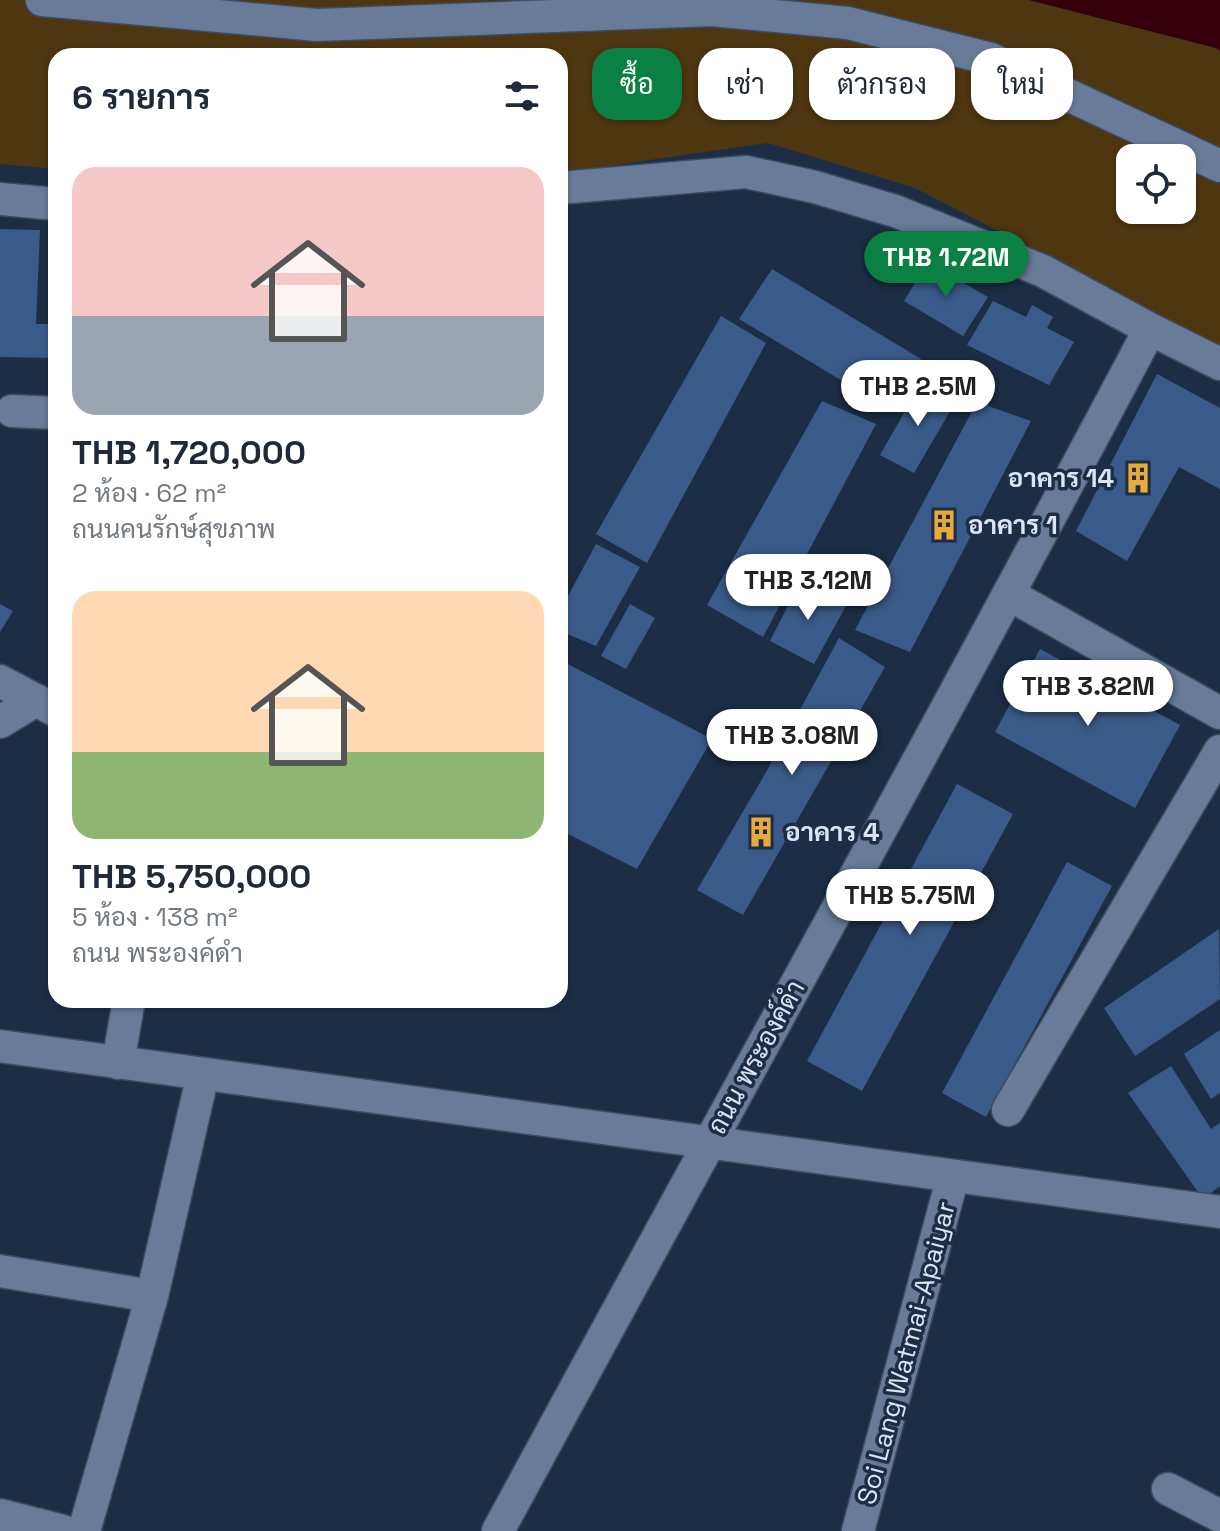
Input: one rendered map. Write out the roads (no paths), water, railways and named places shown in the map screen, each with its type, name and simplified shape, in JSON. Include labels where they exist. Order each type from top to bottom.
[{"type":"street","points":[[42,0],[317,25],[712,10],[848,23],[991,59],[1220,166]]},
{"type":"street","points":[[568,187],[746,172],[815,187],[895,211],[1043,271],[1220,364]]},
{"type":"street","points":[[0,199],[48,203]]},
{"type":"street","name":"ถนน พระองค์ดำ","points":[[498,1531],[1010,595],[1150,329]]},
{"type":"street","points":[[12,411],[48,413]]},
{"type":"street","points":[[1010,595],[1220,713]]},
{"type":"street","points":[[0,681],[46,706]]},
{"type":"street","points":[[0,722],[46,706]]},
{"type":"street","points":[[1008,1110],[1220,751]]},
{"type":"street","points":[[118,1063],[128,1008]]},
{"type":"street","points":[[0,1046],[1220,1212]]},
{"type":"street","points":[[84,1531],[152,1296],[203,1074]]},
{"type":"street","name":"Soi Lang Watmai-Apaiyar","points":[[858,1531],[953,1176]]},
{"type":"street","points":[[0,1271],[152,1296]]},
{"type":"street","points":[[1168,1489],[1220,1516]]},
{"type":"street","points":[[0,1515],[63,1531]]},
{"type":"place","name":"อาคาร 14","points":[[1138,478]]},
{"type":"place","name":"อาคาร 1","points":[[944,525]]},
{"type":"place","name":"อาคาร 4","points":[[761,832]]}]
